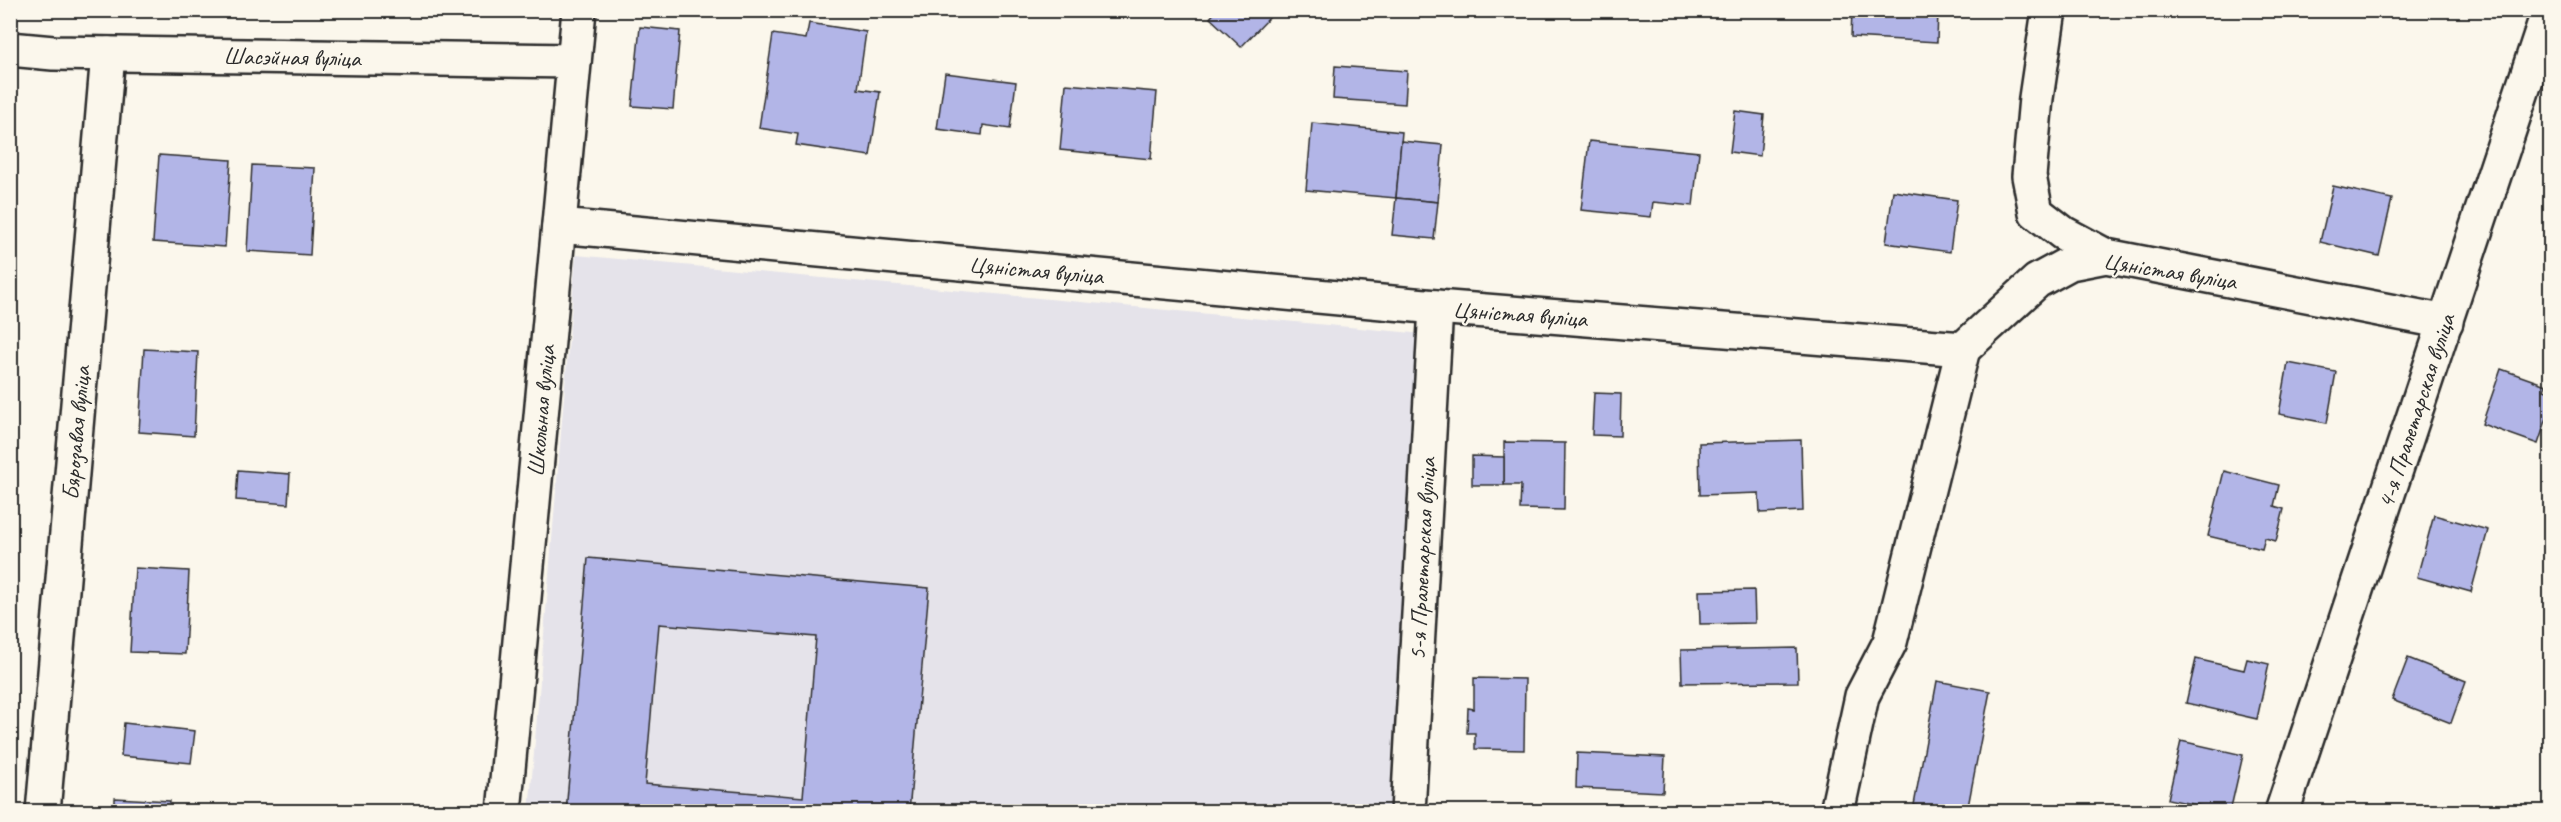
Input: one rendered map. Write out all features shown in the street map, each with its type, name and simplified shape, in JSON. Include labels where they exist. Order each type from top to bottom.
[{"type":"street","name":"Школьная вуліца","points":[[504,812],[579,10]]},
{"type":"street","points":[[2049,10],[2029,176],[2036,212],[2063,233],[2106,256]]},
{"type":"street","name":"4-я Пралетарская вуліца","points":[[2282,812],[2446,322],[2545,16],[2549,10]]},
{"type":"street","name":"Шасэйная вуліца","points":[[10,49],[108,54],[574,61]]},
{"type":"street","name":"Бярозавая вуліца","points":[[43,812],[108,54]]},
{"type":"street","name":"Цяністая вуліца","points":[[559,226],[1436,308],[1963,349],[2037,281],[2070,263],[2106,256],[2446,322]]},
{"type":"street","name":"5-я Пралетарская вуліца","points":[[1408,812],[1436,308]]},
{"type":"street","points":[[1837,812],[1862,696],[1890,642],[1963,349]]},
{"type":"shaded area","points":[[576,255],[1424,334],[1392,811],[529,812]]},
{"type":"building","points":[[1109,10],[1143,10],[1143,16]]},
{"type":"building","points":[[1217,10],[1268,10],[1272,15],[1241,47],[1210,18]]},
{"type":"building","points":[[1852,10],[1938,10],[1937,42],[1851,37]]},
{"type":"building","points":[[809,23],[866,32],[858,89],[880,92],[870,156],[796,145],[798,134],[759,128],[773,34],[806,39]]},
{"type":"building","points":[[640,27],[680,31],[673,109],[632,106]]},
{"type":"building","points":[[1335,66],[1407,71],[1405,104],[1333,99]]},
{"type":"building","points":[[945,73],[1016,82],[1010,129],[983,125],[982,135],[937,129]]},
{"type":"building","points":[[1066,84],[1157,92],[1151,159],[1060,150]]},
{"type":"building","points":[[1735,111],[1764,115],[1760,156],[1730,152]]},
{"type":"building","points":[[1312,123],[1402,132],[1396,198],[1306,190]]},
{"type":"building","points":[[1401,141],[1443,145],[1438,202],[1396,198]]},
{"type":"building","points":[[1589,141],[1699,152],[1693,206],[1653,202],[1651,217],[1581,210]]},
{"type":"building","points":[[159,155],[231,160],[225,247],[153,242]]},
{"type":"building","points":[[252,165],[315,168],[310,255],[247,251]]},
{"type":"building","points":[[2333,186],[2392,199],[2379,256],[2320,242]]},
{"type":"building","points":[[1893,191],[1957,200],[1950,252],[1886,243]]},
{"type":"building","points":[[1396,198],[1438,202],[1434,239],[1392,235]]},
{"type":"building","points":[[144,349],[198,352],[194,436],[139,432]]},
{"type":"building","points":[[2288,363],[2336,372],[2327,423],[2279,414]]},
{"type":"building","points":[[2501,369],[2546,385],[2544,390],[2550,392],[2550,409],[2538,444],[2482,424]]},
{"type":"building","points":[[1594,393],[1621,394],[1620,436],[1592,435]]},
{"type":"building","points":[[1801,440],[1803,511],[1760,513],[1759,493],[1700,495],[1699,443]]},
{"type":"building","points":[[1504,442],[1565,443],[1564,510],[1520,509],[1521,485],[1504,485]]},
{"type":"building","points":[[1472,456],[1504,457],[1504,485],[1472,485]]},
{"type":"building","points":[[238,470],[290,474],[288,504],[236,500]]},
{"type":"building","points":[[2224,471],[2279,485],[2274,506],[2284,509],[2276,541],[2265,538],[2262,549],[2208,536]]},
{"type":"building","points":[[2434,515],[2488,530],[2471,592],[2417,577]]},
{"type":"building","points":[[588,558],[929,588],[909,812],[566,812]],"holes":[[[659,624],[816,637],[803,797],[645,784]]]},
{"type":"building","points":[[135,568],[189,571],[185,654],[130,652]]},
{"type":"building","points":[[1754,590],[1755,623],[1700,624],[1699,591]]},
{"type":"building","points":[[1797,648],[1798,682],[1682,683],[1681,650]]},
{"type":"building","points":[[2408,658],[2466,681],[2451,723],[2392,700]]},
{"type":"building","points":[[2196,659],[2244,670],[2247,659],[2269,664],[2257,719],[2186,703]]},
{"type":"building","points":[[1474,678],[1525,679],[1524,750],[1475,749],[1475,733],[1467,733],[1468,708],[1474,709]]},
{"type":"building","points":[[1937,681],[1990,691],[1967,812],[1949,812],[1914,805]]},
{"type":"building","points":[[124,723],[195,731],[191,763],[121,756]]},
{"type":"building","points":[[2181,741],[2243,755],[2230,812],[2168,799]]},
{"type":"building","points":[[1577,753],[1665,757],[1663,792],[1576,788]]},
{"type":"building","points":[[115,798],[170,801],[169,812],[115,812]]}]
